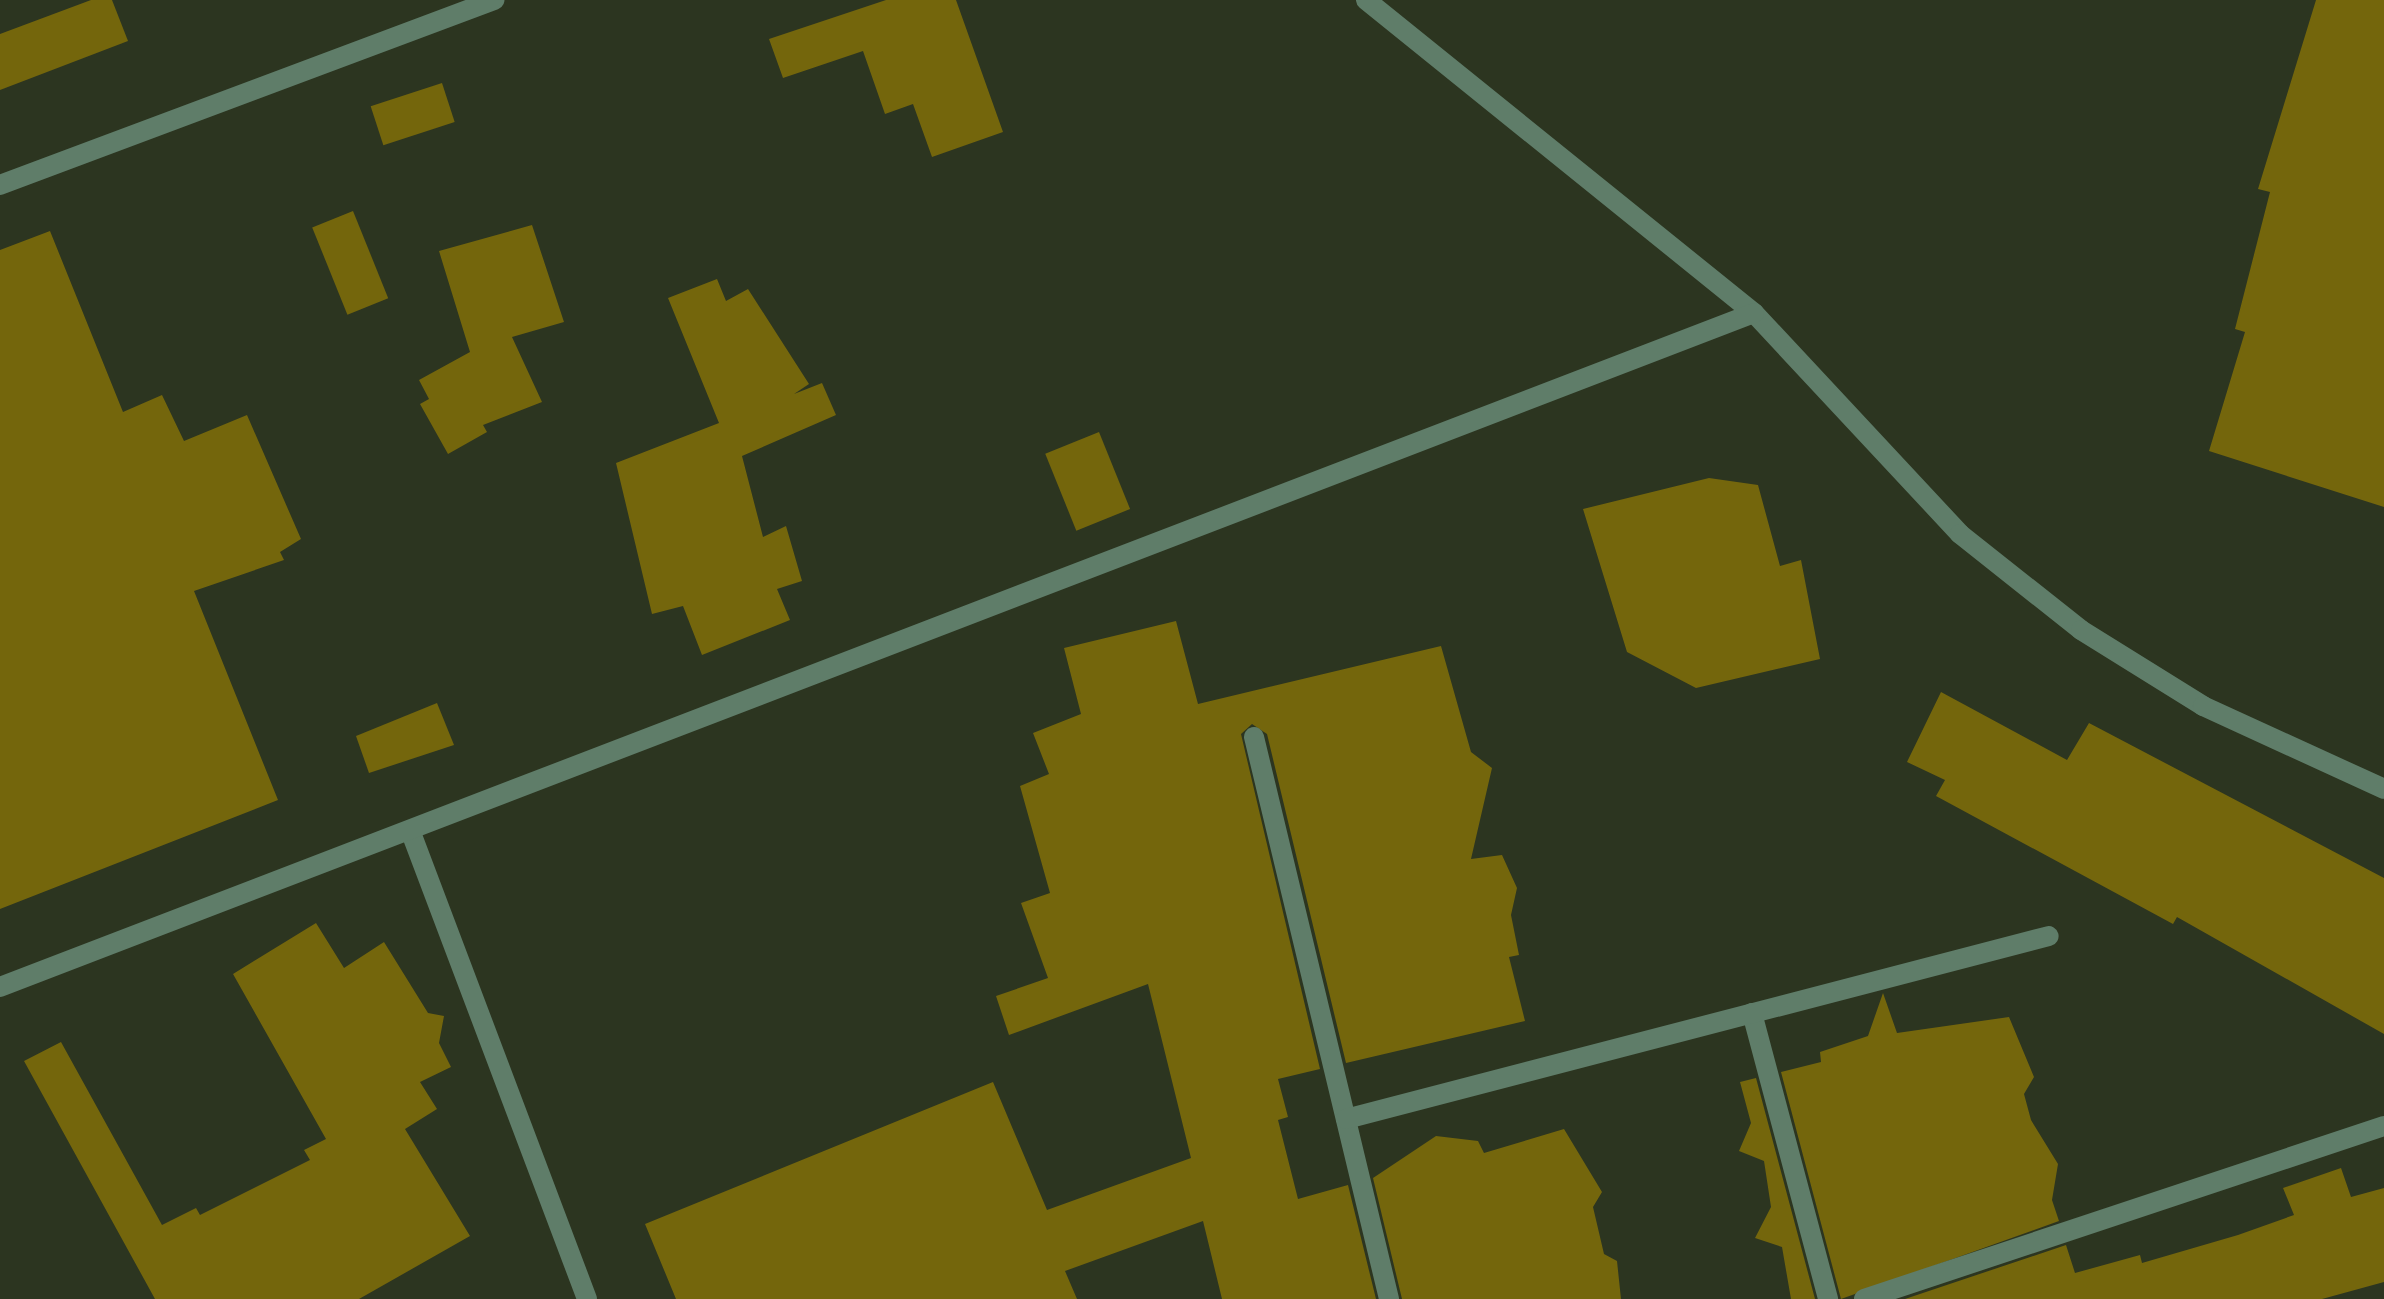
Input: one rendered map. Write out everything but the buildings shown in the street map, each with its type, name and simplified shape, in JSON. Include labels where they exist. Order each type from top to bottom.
[{"type":"street","points":[[0,185],[494,0]]},
{"type":"street","points":[[1366,0],[1754,313],[1960,534],[2081,630],[2203,706],[2384,789]]},
{"type":"street","points":[[0,987],[1754,313]]},
{"type":"street","points":[[1254,737],[1389,1299]]},
{"type":"street","points":[[410,830],[587,1299]]},
{"type":"street","points":[[1346,1119],[2049,936]]},
{"type":"street","points":[[1752,1013],[1828,1299]]},
{"type":"street","points":[[1864,1299],[2384,1126]]}]
